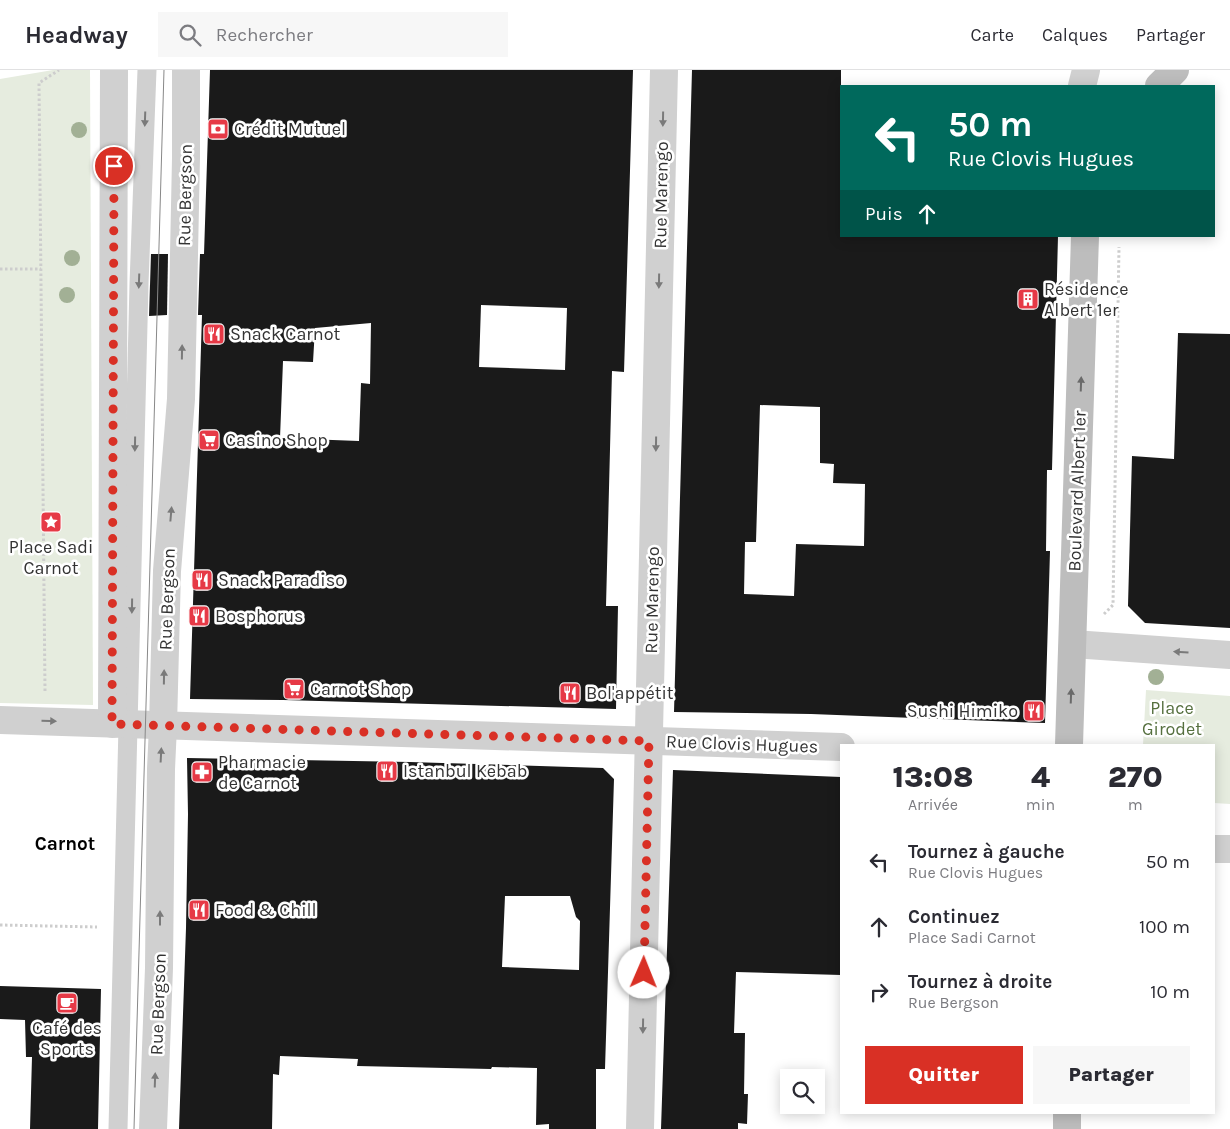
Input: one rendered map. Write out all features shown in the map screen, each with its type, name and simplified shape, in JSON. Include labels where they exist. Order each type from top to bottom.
[{"type":"main road","points":[[1160,85],[1175,70]]},
{"type":"main road","name":"Boulevard Albert 1er","points":[[1069,744],[1085,237]]},
{"type":"main road","points":[[1067,1114],[1067,1129]]},
{"type":"street","points":[[114,70],[121,724]]},
{"type":"street","name":"Rue Bergson","points":[[153,1129],[159,968],[160,769],[167,571],[181,399],[186,70]]},
{"type":"street","name":"Rue Marengo","points":[[640,1129],[664,70]]},
{"type":"street","points":[[1082,85],[1086,70]]},
{"type":"street","points":[[1073,644],[1230,655]]},
{"type":"street","points":[[0,720],[163,726]]},
{"type":"street","name":"Rue Clovis Hugues","points":[[163,726],[840,747]]},
{"type":"street","points":[[1215,848],[1230,850]]},
{"type":"lane","points":[[118,1129],[121,724],[146,70]]},
{"type":"path","points":[[45,721],[39,83],[59,70]]},
{"type":"path","points":[[1073,644],[1113,605],[1119,245]]},
{"type":"path","points":[[0,269],[41,269]]},
{"type":"path","points":[[0,925],[98,927],[98,918]]},
{"type":"green space","name":"Place Sadi Carnot","points":[[53,70],[90,70],[93,705],[0,703],[0,79]]},
{"type":"green space","name":"Place Girodet","points":[[1146,690],[1230,696],[1230,804],[1215,803],[1215,744],[1143,744]]},
{"type":"building","points":[[210,70],[633,70],[624,372],[612,371],[606,606],[618,606],[616,709],[190,699],[202,315],[198,315],[200,254],[204,254]],"holes":[[[481,305],[567,308],[565,370],[479,367]],[[371,323],[370,384],[361,383],[359,441],[280,438],[283,361],[313,362],[315,328]]]},
{"type":"building","points":[[692,70],[841,70],[840,237],[1058,237],[1052,470],[1047,470],[1046,551],[1050,551],[1045,723],[811,714],[674,712]],"holes":[[[760,405],[820,407],[820,463],[834,464],[833,483],[865,484],[864,546],[796,544],[794,596],[744,594],[745,542],[756,542]]]},
{"type":"building","points":[[151,254],[168,254],[167,315],[149,316]]},
{"type":"building","points":[[1178,333],[1230,334],[1230,628],[1145,623],[1128,606],[1132,456],[1174,459]]},
{"type":"building","points":[[187,758],[603,768],[614,779],[605,1069],[596,1069],[596,1129],[549,1129],[549,1124],[536,1125],[537,1068],[492,1067],[491,1069],[357,1066],[358,1059],[280,1056],[279,1075],[273,1074],[272,1129],[179,1129],[188,814]],"holes":[[[505,896],[570,896],[576,917],[580,921],[579,970],[502,967]]]},
{"type":"building","points":[[673,770],[840,777],[840,975],[736,972],[734,1033],[745,1033],[744,1094],[748,1094],[747,1124],[738,1123],[738,1129],[661,1129]]},
{"type":"building","points":[[0,986],[101,989],[98,1129],[30,1129],[32,1057],[26,1057],[25,1020],[0,1019]]},
{"type":"tram line","points":[[134,1129],[164,70]]},
{"type":"place","name":"Crédit Mutuel","points":[[218,129]]},
{"type":"place","name":"Résidence Albert 1er","points":[[1028,299]]},
{"type":"place","name":"Snack Carnot","points":[[214,334]]},
{"type":"place","name":"Casino Shop","points":[[209,440]]},
{"type":"place","name":"Place Sadi Carnot","points":[[51,522]]},
{"type":"place","name":"Snack Paradiso","points":[[202,580]]},
{"type":"place","name":"Bosphorus","points":[[199,616]]},
{"type":"place","name":"Carnot Shop","points":[[294,689]]},
{"type":"place","name":"Bol'appétit","points":[[570,693]]},
{"type":"place","name":"Sushi Himiko","points":[[1034,711]]},
{"type":"place","name":"Istanbul Kebab","points":[[387,771]]},
{"type":"place","name":"Pharmacie de Carnot","points":[[202,772]]},
{"type":"place","name":"Food & Chill","points":[[199,910]]},
{"type":"place","name":"Café des Sports","points":[[67,1003]]},
{"type":"district","name":"Carnot","points":[[65,843]]},
{"type":"route","points":[[114,166],[112,724],[649,741],[644,973]]}]
